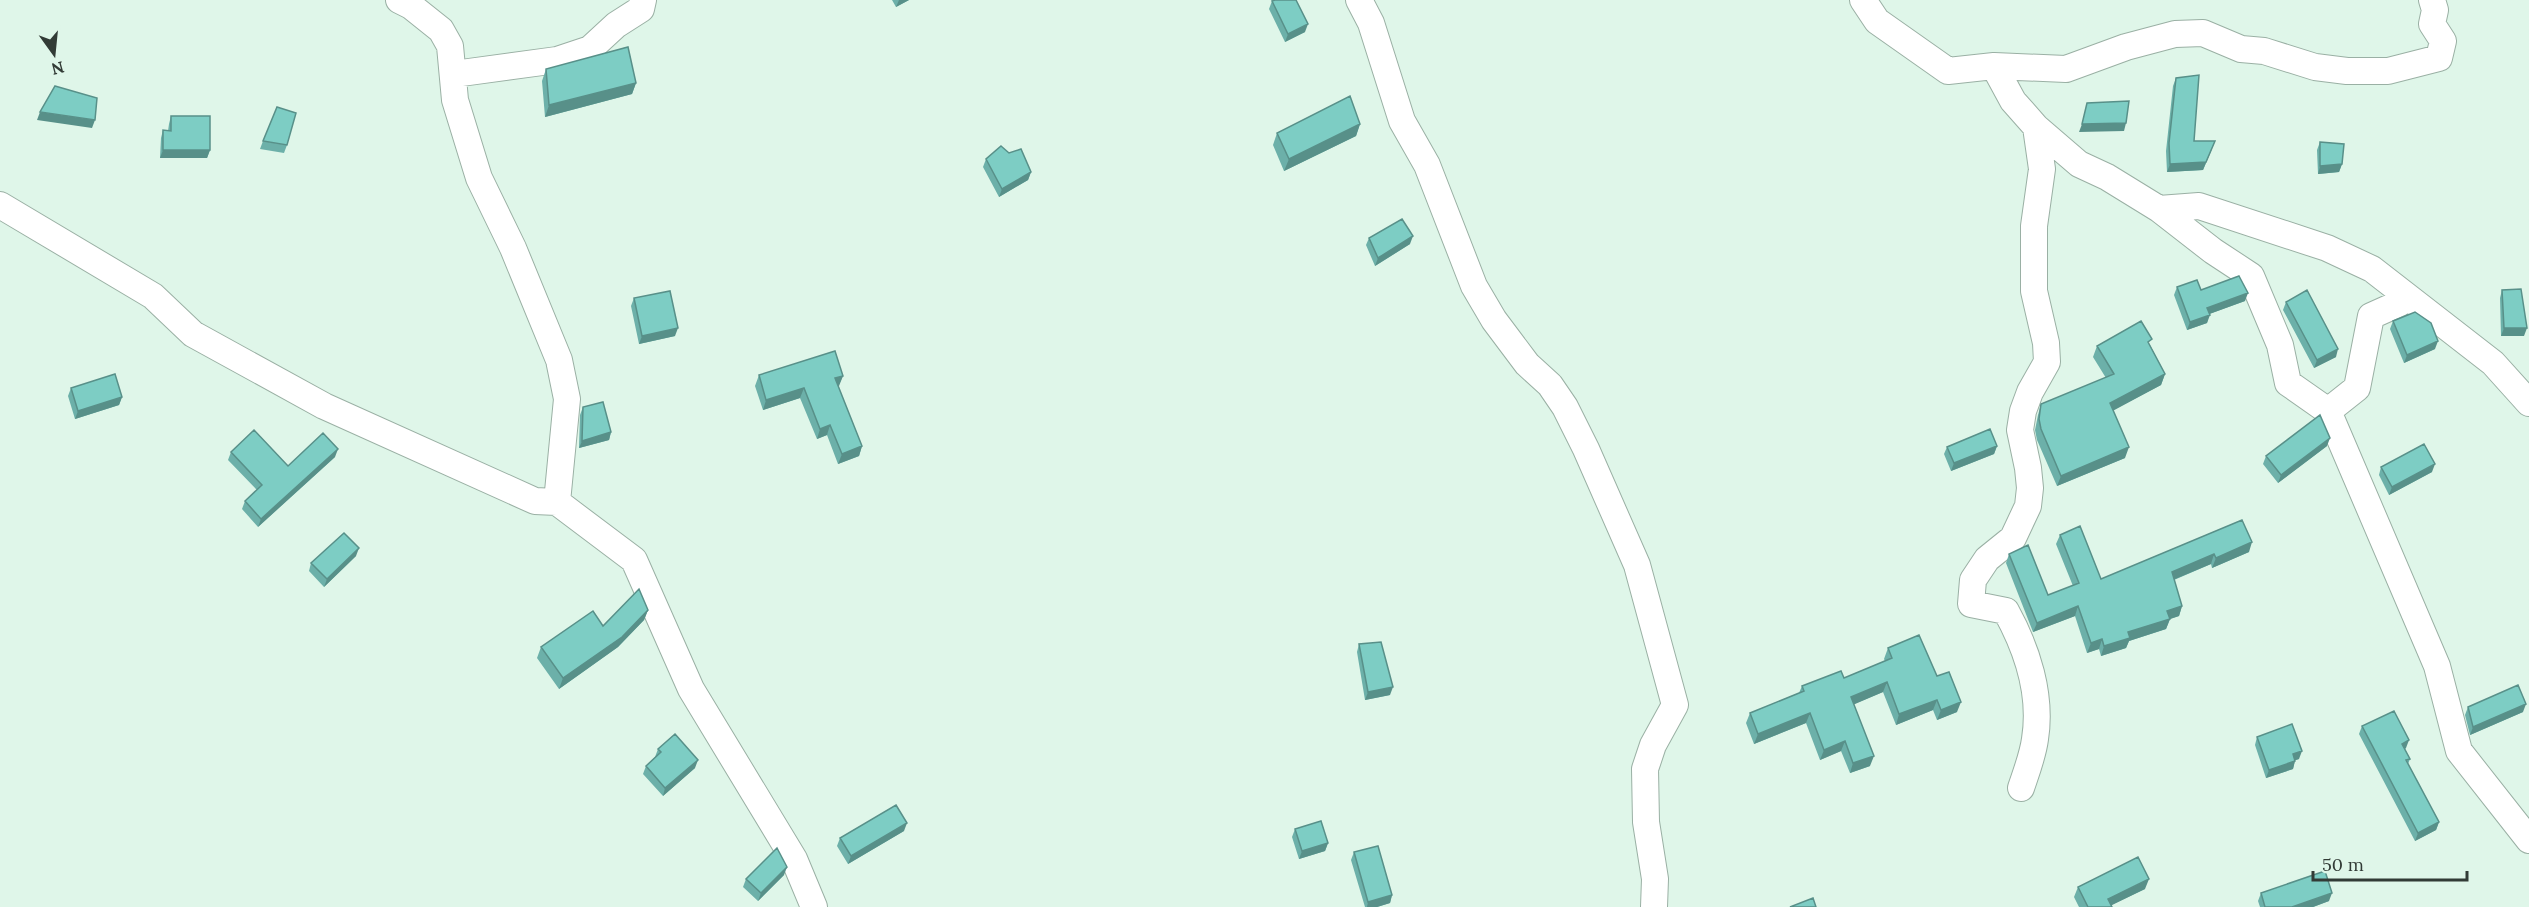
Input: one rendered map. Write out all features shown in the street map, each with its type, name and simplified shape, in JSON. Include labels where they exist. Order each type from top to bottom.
[{"type":"street","points":[[399,0],[411,6],[441,30],[450,46],[455,100],[479,178],[513,249],[559,360],[567,399],[556,502]]},
{"type":"street","points":[[454,74],[557,60],[590,50],[616,25],[641,9],[643,0]]},
{"type":"street","points":[[1359,0],[1371,23],[1401,121],[1427,165],[1474,286],[1494,320],[1527,364],[1550,385],[1565,407],[1637,565],[1662,649],[1675,705],[1653,745],[1645,769],[1646,822],[1655,879],[1654,907]]},
{"type":"street","points":[[1863,0],[1877,21],[1948,71],[1994,66],[2066,69],[2126,47],[2165,37],[2203,33],[2241,49],[2274,54],[2315,67],[2347,71],[2388,71],[2439,58],[2443,40],[2432,24],[2435,10],[2432,0]]},
{"type":"street","points":[[1994,66],[2013,101],[2037,128],[2079,164],[2107,177],[2159,209],[2213,251],[2251,276],[2280,345],[2288,383],[2328,411],[2438,666],[2459,751],[2529,840]]},
{"type":"street","points":[[2021,788],[2036,740],[2035,686],[2015,627],[2006,611],[1971,604],[1973,580],[1987,559],[2013,538],[2028,506],[2030,488],[2028,468],[2020,430],[2023,411],[2030,392],[2047,362],[2046,343],[2034,291],[2034,226],[2042,169],[2037,128]]},
{"type":"street","points":[[0,205],[153,296],[193,334],[324,406],[535,501],[556,502],[634,560],[691,690],[794,859],[814,907]]},
{"type":"street","points":[[2159,209],[2199,206],[2327,248],[2372,269],[2493,363],[2529,404]]},
{"type":"street","points":[[2328,411],[2357,388],[2371,316],[2400,303],[2407,297]]},
{"type":"building","points":[[1296,0],[1308,24],[1288,34],[1272,1]]},
{"type":"building","points":[[628,47],[636,83],[549,105],[546,69]]},
{"type":"building","points":[[2199,75],[2194,141],[2215,141],[2206,162],[2170,164],[2169,143],[2176,78]]},
{"type":"building","points":[[55,86],[97,98],[95,120],[40,112]]},
{"type":"building","points":[[1350,96],[1360,124],[1289,159],[1277,133]]},
{"type":"building","points":[[2129,101],[2126,123],[2082,124],[2087,103]]},
{"type":"building","points":[[277,107],[296,113],[287,145],[263,141]]},
{"type":"building","points":[[171,116],[210,116],[210,150],[163,150],[163,130],[171,131]]},
{"type":"building","points":[[2320,142],[2344,144],[2342,164],[2320,166]]},
{"type":"building","points":[[1001,146],[1009,153],[1021,149],[1031,172],[1002,189],[986,159]]},
{"type":"building","points":[[1402,219],[1413,236],[1378,258],[1369,238]]},
{"type":"building","points":[[2239,276],[2248,293],[2207,308],[2210,315],[2190,322],[2177,287],[2197,280],[2201,290]]},
{"type":"building","points":[[2521,289],[2527,328],[2504,328],[2502,290]]},
{"type":"building","points":[[2307,290],[2338,349],[2317,360],[2286,302]]},
{"type":"building","points":[[670,291],[678,328],[642,336],[634,298]]},
{"type":"building","points":[[2415,312],[2431,323],[2438,341],[2407,355],[2393,321]]},
{"type":"building","points":[[2141,321],[2152,339],[2148,342],[2165,374],[2110,403],[2129,447],[2061,476],[2041,429],[2039,419],[2041,404],[2114,374],[2097,346]]},
{"type":"building","points":[[835,351],[843,376],[835,378],[862,446],[842,454],[830,425],[820,429],[804,388],[766,400],[759,375]]},
{"type":"building","points":[[115,374],[122,397],[78,411],[71,388]]},
{"type":"building","points":[[603,402],[611,432],[582,441],[583,407]]},
{"type":"building","points":[[2320,415],[2330,438],[2281,475],[2266,456]]},
{"type":"building","points":[[1990,429],[1997,446],[1954,463],[1947,447]]},
{"type":"building","points":[[254,430],[288,466],[323,433],[338,449],[261,519],[245,501],[262,485],[231,452]]},
{"type":"building","points":[[2424,444],[2435,464],[2392,487],[2381,467]]},
{"type":"building","points":[[2242,520],[2252,542],[2216,558],[2214,554],[2172,572],[2182,606],[2167,611],[2170,619],[2128,632],[2130,638],[2104,646],[2102,639],[2091,643],[2078,606],[2037,623],[2009,554],[2028,545],[2048,595],[2079,583],[2060,535],[2080,526],[2101,579]]},
{"type":"building","points":[[344,533],[359,548],[327,579],[311,563]]},
{"type":"building","points":[[639,589],[648,610],[622,637],[563,678],[541,647],[593,611],[603,626]]},
{"type":"building","points":[[1919,635],[1937,676],[1949,672],[1961,702],[1941,710],[1937,700],[1899,714],[1887,682],[1851,697],[1874,756],[1853,763],[1845,741],[1824,750],[1810,713],[1758,734],[1750,713],[1804,691],[1802,686],[1841,671],[1844,678],[1892,658],[1888,648]]},
{"type":"building","points":[[1381,642],[1393,687],[1368,692],[1359,644]]},
{"type":"building","points":[[2518,685],[2526,704],[2473,727],[2468,707]]},
{"type":"building","points":[[2394,711],[2409,740],[2402,744],[2410,759],[2406,760],[2439,822],[2418,833],[2362,726]]},
{"type":"building","points":[[2292,724],[2302,751],[2293,754],[2295,761],[2269,770],[2257,737]]},
{"type":"building","points":[[675,734],[698,760],[665,788],[646,766],[661,752],[658,749]]},
{"type":"building","points":[[896,805],[907,823],[851,856],[840,838]]},
{"type":"building","points":[[1321,821],[1328,843],[1302,851],[1295,829]]},
{"type":"building","points":[[1378,846],[1392,895],[1368,902],[1354,852]]},
{"type":"building","points":[[777,848],[787,867],[761,893],[746,879]]},
{"type":"building","points":[[2138,857],[2149,879],[2108,899],[2112,907],[2088,907],[2078,887]]},
{"type":"building","points":[[2325,871],[2332,893],[2292,907],[2265,907],[2261,893]]},
{"type":"building","points":[[1813,898],[1816,907],[1790,907]]}]
